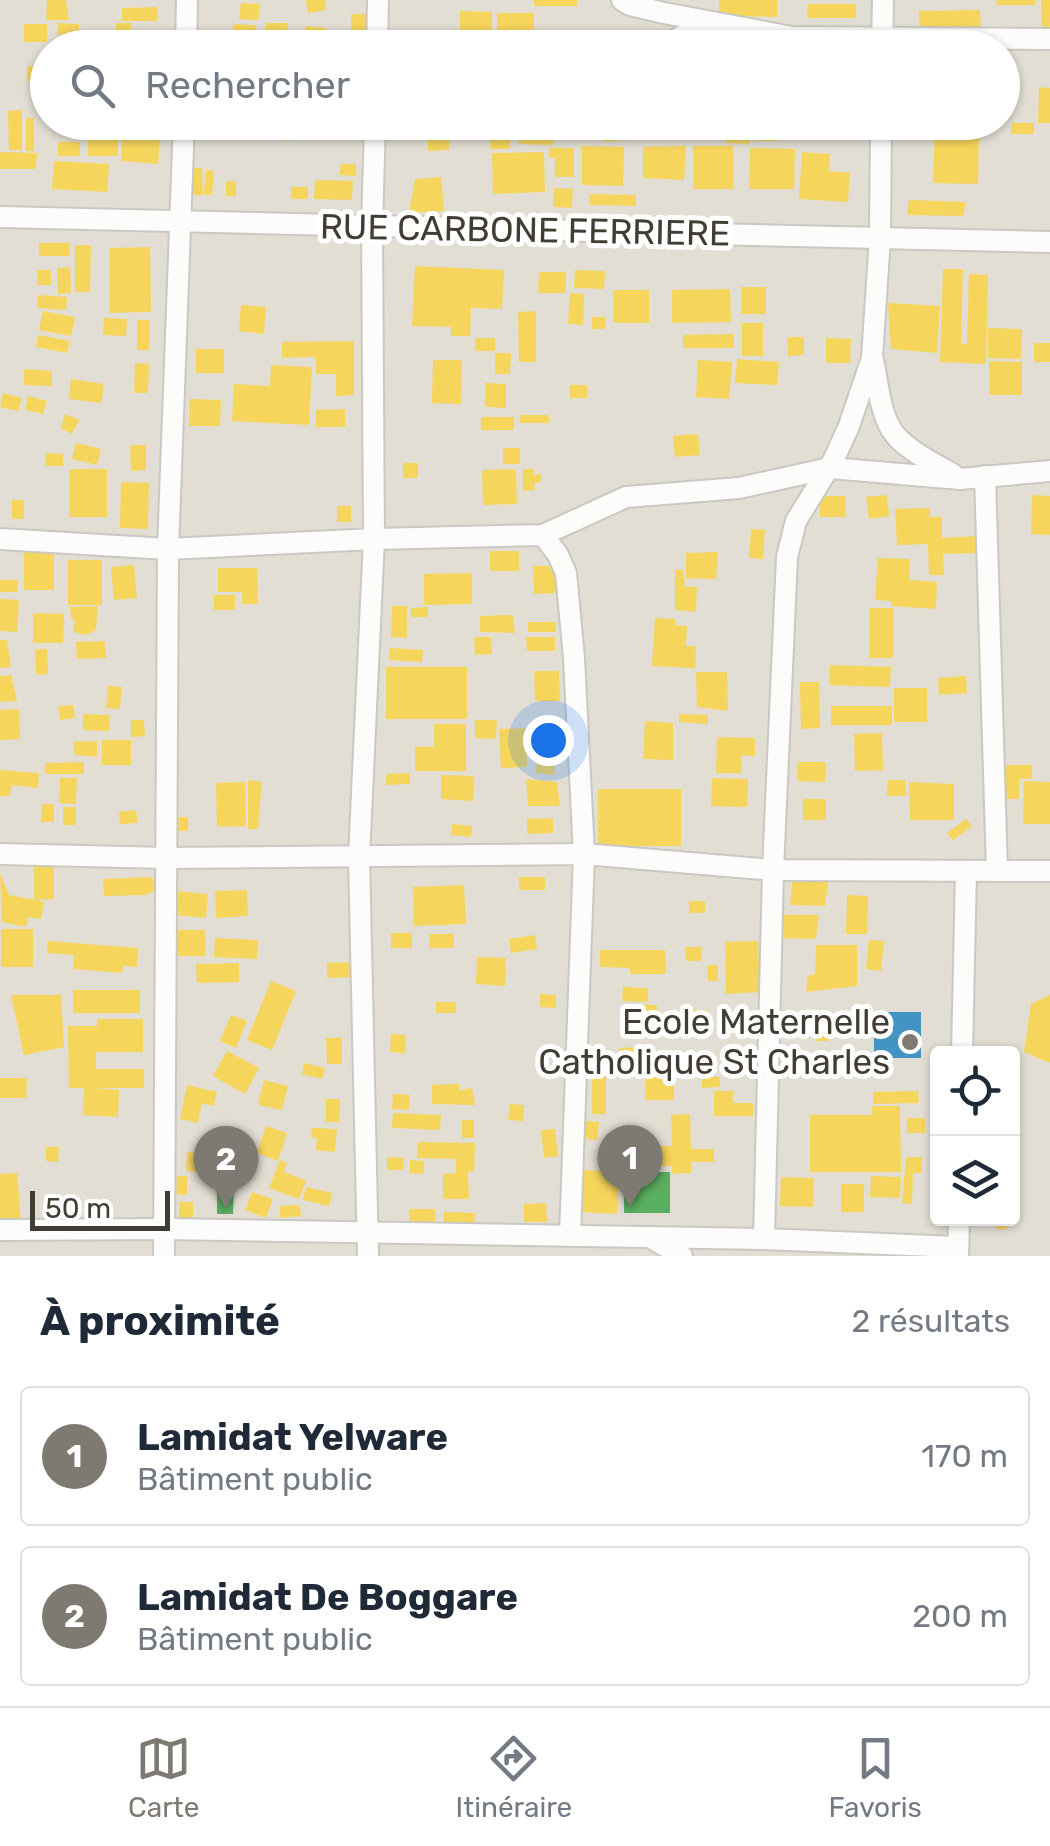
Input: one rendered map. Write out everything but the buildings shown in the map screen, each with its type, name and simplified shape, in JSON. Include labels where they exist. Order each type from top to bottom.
[{"type":"street","points":[[186,30],[187,0]]},
{"type":"street","points":[[377,30],[378,0]]},
{"type":"street","points":[[622,0],[630,5],[754,30]]},
{"type":"street","points":[[882,30],[883,0]]},
{"type":"street","points":[[694,30],[710,22]]},
{"type":"street","points":[[1020,40],[1050,39]]},
{"type":"street","points":[[164,1256],[168,549],[183,140]]},
{"type":"street","points":[[368,1256],[358,857],[374,539],[374,140]]},
{"type":"street","points":[[764,1239],[787,557],[796,522],[830,468],[849,426],[872,358],[882,140]]},
{"type":"street","name":"RUE CARBONE FERRIERE","points":[[0,218],[1050,242]]},
{"type":"street","points":[[872,358],[892,431],[905,444],[960,479]]},
{"type":"street","points":[[0,538],[168,549],[543,536],[626,498],[739,488],[830,468],[960,479],[1050,471]]},
{"type":"street","points":[[985,476],[997,870]]},
{"type":"street","points":[[543,536],[566,573],[584,854],[570,1236]]},
{"type":"street","points":[[0,854],[168,858],[584,854],[774,870],[1050,871]]},
{"type":"street","points":[[962,1046],[966,870]]},
{"type":"street","points":[[0,1230],[764,1239],[958,1252],[959,1226]]},
{"type":"street","points":[[652,1238],[682,1256]]},
{"type":"shaded area","points":[[0,0],[1050,0],[1050,1256],[0,1256]]},
{"type":"place","name":"Ecole Maternelle Catholique St Charles","points":[[910,1042]]},
{"type":"place","name":"Lamidat Yelware","points":[[630,1207]]},
{"type":"place","name":"Lamidat De Boggare","points":[[226,1208]]}]
